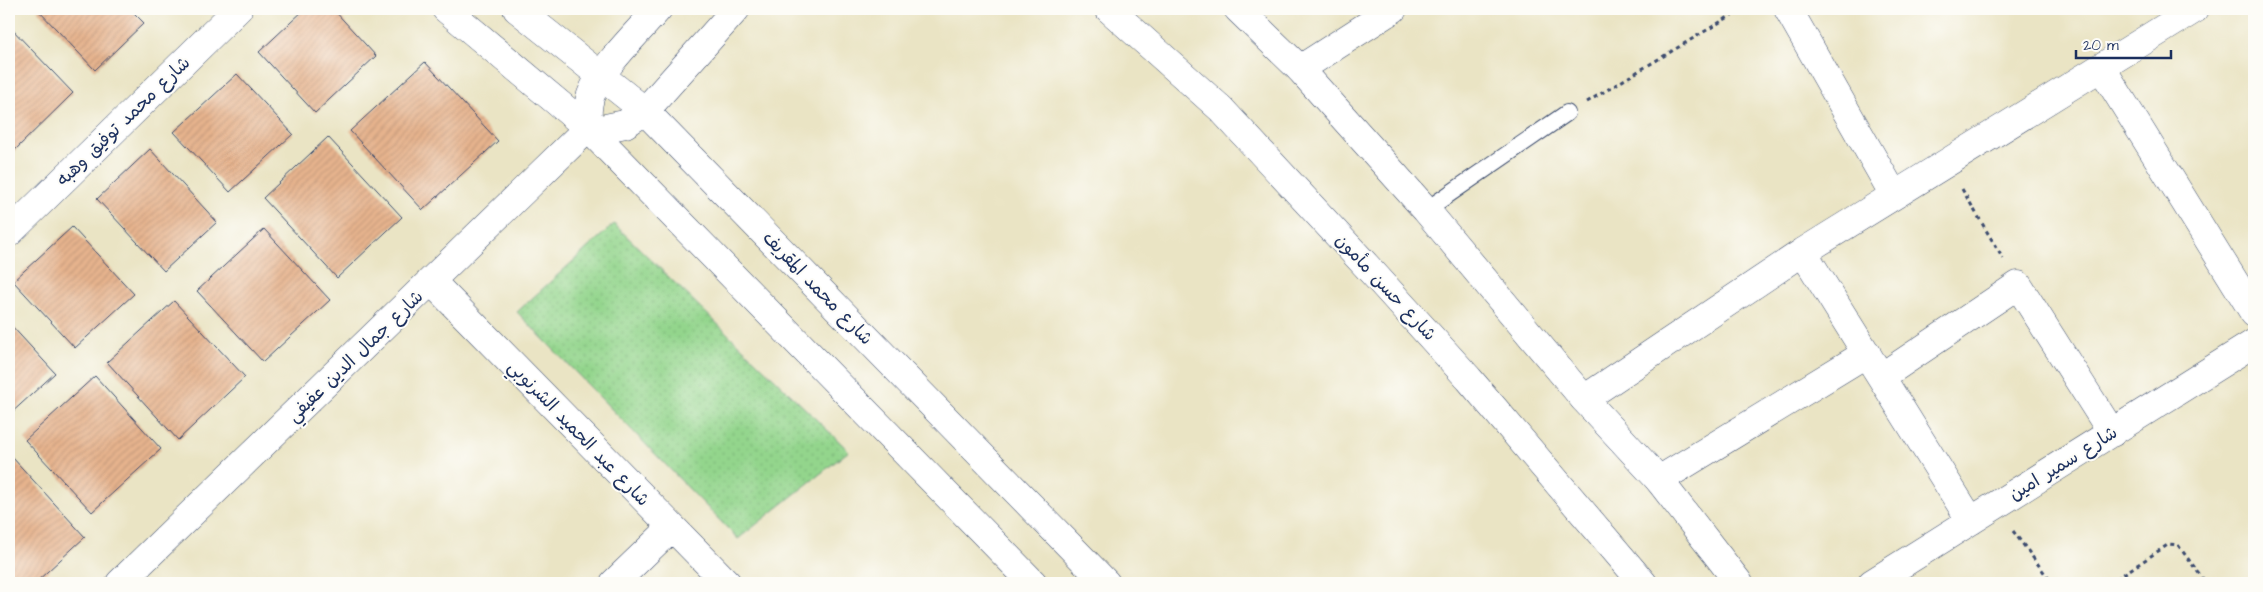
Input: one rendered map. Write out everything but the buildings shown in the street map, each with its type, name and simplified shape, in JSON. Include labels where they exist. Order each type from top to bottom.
[{"type":"street","name":"شارع محمد توفيق وهبه","points":[[9,233],[238,9]]},
{"type":"street","points":[[446,9],[588,128],[1033,583]]},
{"type":"street","name":"شارع محمد المقريف","points":[[517,9],[645,111],[1106,583]]},
{"type":"street","points":[[588,128],[587,115],[592,90],[601,76],[658,9]]},
{"type":"street","points":[[588,128],[600,129],[624,124],[645,111],[736,9]]},
{"type":"street","name":"شارع حسن مأمون","points":[[1109,9],[1221,110],[1372,272],[1469,379],[1643,583]]},
{"type":"street","points":[[1238,9],[1300,69],[1426,210],[1584,399],[1659,480],[1739,583]]},
{"type":"street","points":[[1300,69],[1393,9]]},
{"type":"street","points":[[1788,9],[1894,196]]},
{"type":"street","points":[[1584,399],[1803,252],[2195,9]]},
{"type":"street","points":[[2101,67],[2254,313]]},
{"type":"street","name":"شارع جمال الدين عفيفي","points":[[120,583],[432,282],[588,128]]},
{"type":"street","points":[[1803,252],[1971,521]]},
{"type":"street","name":"شارع عبد الحميد الشرنوبي","points":[[432,282],[727,583]]},
{"type":"street","points":[[1881,377],[2018,285],[2112,433]]},
{"type":"street","name":"شارع سمير امين","points":[[1872,583],[2254,343]]},
{"type":"street","points":[[1659,480],[1867,353]]},
{"type":"street","points":[[614,583],[672,527]]},
{"type":"lane","points":[[1426,210],[1567,114]]},
{"type":"path","points":[[1567,114],[1742,9]]},
{"type":"path","points":[[1947,163],[2018,285]]},
{"type":"path","points":[[1995,506],[2052,583]]},
{"type":"path","points":[[2110,583],[2173,543],[2178,545],[2206,583]]},
{"type":"green space","points":[[614,224],[849,451],[738,539],[517,312]]}]
